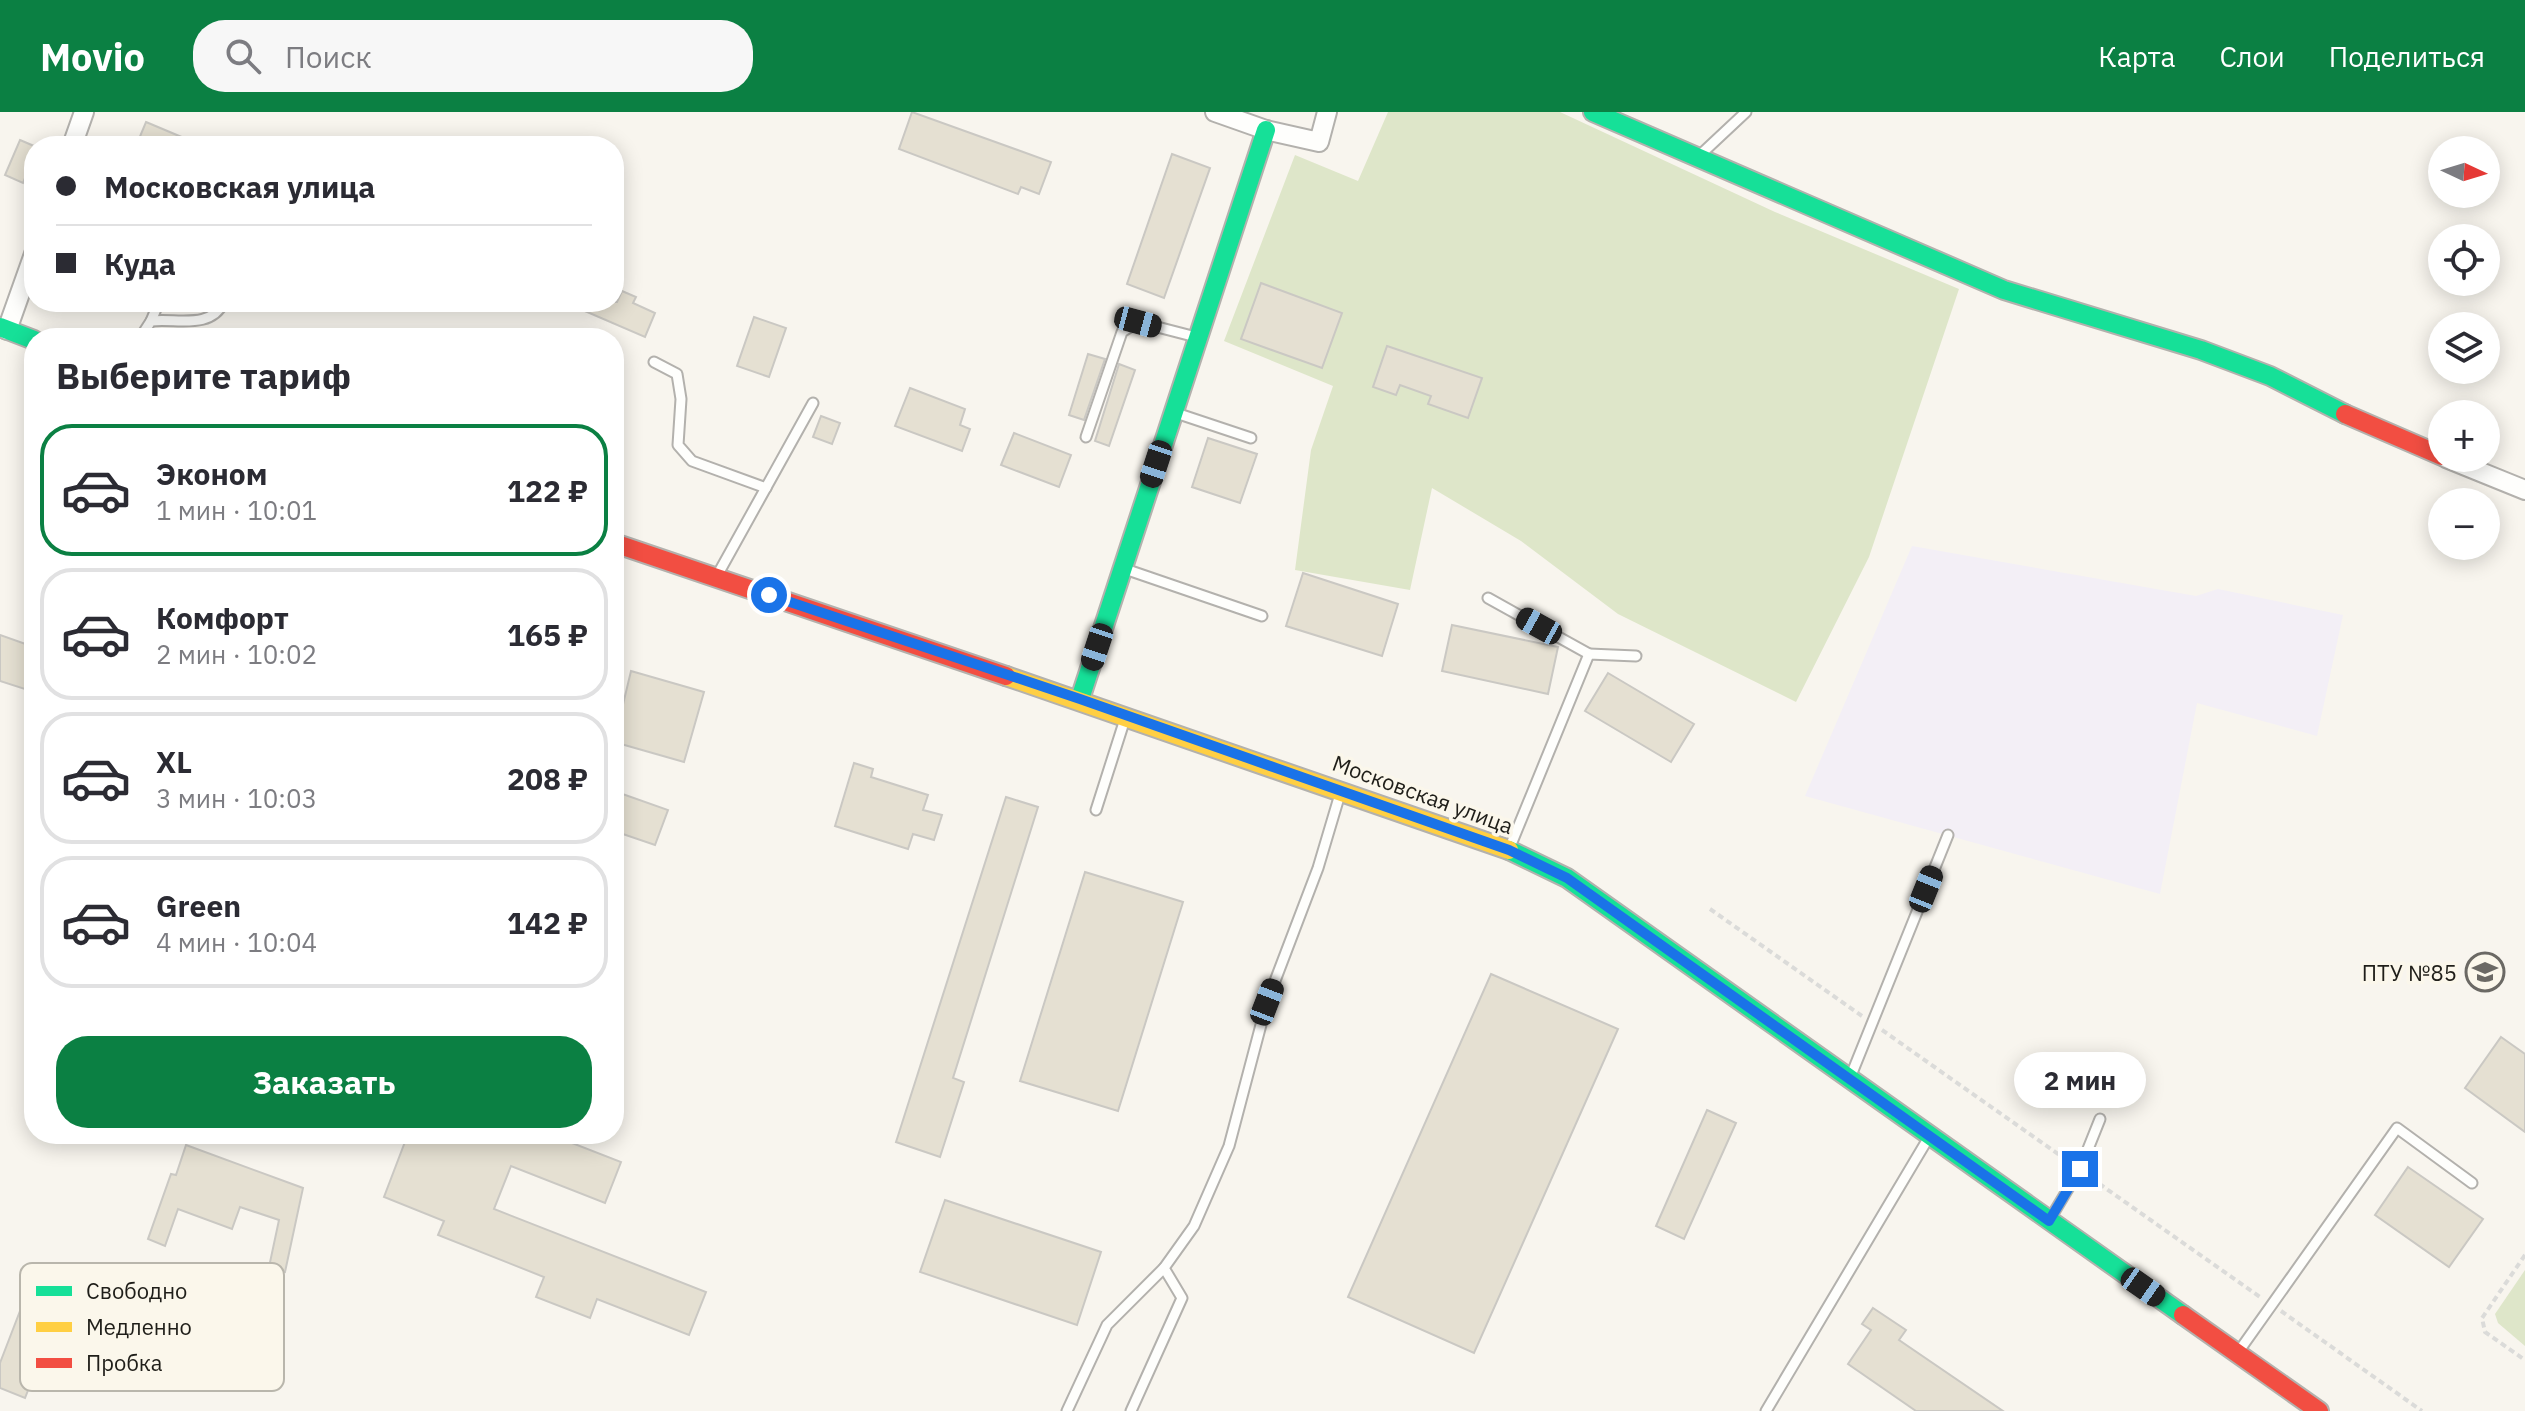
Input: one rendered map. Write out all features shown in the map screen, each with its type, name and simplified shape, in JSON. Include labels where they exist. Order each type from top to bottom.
[{"type":"main road","points":[[1593,112],[2004,290],[2201,350],[2270,376],[2372,428],[2428,451]]},
{"type":"main road","points":[[1080,699],[1266,130]]},
{"type":"main road","points":[[4,329],[24,336]]},
{"type":"main road","name":"Московская улица","points":[[624,546],[1341,790],[1509,850],[1567,878],[1849,1081],[2319,1411]]},
{"type":"street","points":[[76,136],[84,112]]},
{"type":"street","points":[[1215,112],[1266,130],[1319,142],[1327,112]]},
{"type":"street","points":[[4,329],[24,282]]},
{"type":"street","points":[[2481,472],[2525,490]]},
{"type":"lane","points":[[1696,158],[1746,112]]},
{"type":"lane","points":[[146,328],[154,312]]},
{"type":"lane","points":[[151,321],[204,321],[219,312]]},
{"type":"lane","points":[[1086,437],[1122,332],[1138,322],[1196,337]]},
{"type":"lane","points":[[654,362],[677,374],[681,399],[678,445],[692,461],[766,488]]},
{"type":"lane","points":[[717,577],[813,403]]},
{"type":"lane","points":[[1173,412],[1251,438]]},
{"type":"lane","points":[[1122,568],[1262,616]]},
{"type":"lane","points":[[1488,598],[1589,654],[1636,656]]},
{"type":"lane","points":[[1509,850],[1589,654]]},
{"type":"lane","points":[[1096,810],[1126,715]]},
{"type":"lane","points":[[1067,1411],[1107,1325],[1164,1268],[1194,1226],[1229,1146],[1267,1002],[1318,868],[1341,790]]},
{"type":"lane","points":[[1849,1081],[1948,835]]},
{"type":"lane","points":[[2049,1221],[2080,1169],[2100,1119]]},
{"type":"lane","points":[[2237,1353],[2397,1128],[2472,1183]]},
{"type":"lane","points":[[1766,1411],[1929,1137]]},
{"type":"lane","points":[[1131,1411],[1182,1298],[1164,1268]]},
{"type":"path","points":[[2525,1255],[2482,1318],[2485,1332],[2525,1360]]},
{"type":"shaded area","points":[[1912,546],[2196,596],[2218,589],[2343,615],[2317,736],[2197,703],[2160,894],[1805,796]]},
{"type":"green space","points":[[1388,112],[1560,112],[1775,212],[1959,289],[1869,557],[1796,702],[1618,614],[1521,541],[1432,488],[1410,590],[1295,570],[1311,450],[1333,386],[1224,341],[1295,155],[1358,181]]},
{"type":"green space","points":[[2525,1270],[2525,1346],[2498,1323],[2495,1314]]},
{"type":"building","points":[[912,112],[1051,162],[1039,194],[1021,187],[1018,194],[899,149]]},
{"type":"building","points":[[146,122],[179,136],[140,136]]},
{"type":"building","points":[[20,140],[24,142],[23,183],[5,175]]},
{"type":"building","points":[[1172,154],[1210,168],[1164,298],[1127,284]]},
{"type":"building","points":[[1261,283],[1342,313],[1322,368],[1241,339]]},
{"type":"building","points":[[624,292],[636,297],[633,303],[655,313],[645,337],[587,312],[624,312]]},
{"type":"building","points":[[754,317],[786,328],[769,377],[737,366]]},
{"type":"building","points":[[1387,346],[1482,378],[1468,418],[1428,404],[1431,396],[1400,385],[1396,395],[1373,387]]},
{"type":"building","points":[[1088,354],[1105,359],[1084,420],[1069,415]]},
{"type":"building","points":[[1119,364],[1135,370],[1109,446],[1095,441]]},
{"type":"building","points":[[910,388],[965,409],[960,425],[970,429],[962,451],[895,426]]},
{"type":"building","points":[[821,416],[840,423],[832,444],[813,437]]},
{"type":"building","points":[[1014,433],[1071,455],[1059,487],[1001,465]]},
{"type":"building","points":[[1208,438],[1257,454],[1240,503],[1192,487]]},
{"type":"building","points":[[1303,573],[1398,604],[1382,656],[1286,626]]},
{"type":"building","points":[[1452,625],[1558,647],[1548,694],[1442,671]]},
{"type":"building","points":[[0,635],[24,643],[24,689],[0,681]]},
{"type":"building","points":[[631,671],[704,692],[684,762],[624,745],[624,700]]},
{"type":"building","points":[[1608,673],[1694,724],[1671,762],[1585,711]]},
{"type":"building","points":[[854,763],[873,769],[871,777],[928,795],[923,810],[942,815],[934,840],[913,834],[908,849],[835,826]]},
{"type":"building","points":[[624,795],[668,810],[655,845],[624,834]]},
{"type":"building","points":[[1006,797],[1038,807],[953,1078],[964,1082],[940,1157],[896,1142]]},
{"type":"building","points":[[1085,872],[1183,902],[1118,1111],[1020,1081]]},
{"type":"building","points":[[1491,974],[1618,1029],[1474,1353],[1348,1297]]},
{"type":"building","points":[[2501,1037],[2525,1054],[2525,1132],[2465,1088]]},
{"type":"building","points":[[1707,1110],[1736,1123],[1684,1239],[1656,1226]]},
{"type":"building","points":[[404,1144],[575,1144],[621,1162],[605,1203],[511,1166],[494,1209],[706,1292],[689,1335],[597,1299],[590,1318],[536,1297],[544,1277],[438,1235],[444,1221],[384,1197]]},
{"type":"building","points":[[186,1145],[303,1188],[285,1272],[284,1263],[270,1263],[279,1220],[240,1207],[232,1229],[178,1209],[165,1246],[148,1239],[171,1174],[176,1175]]},
{"type":"building","points":[[2408,1167],[2483,1219],[2449,1267],[2375,1215]]},
{"type":"building","points":[[945,1200],[1101,1252],[1077,1325],[920,1272]]},
{"type":"building","points":[[1873,1308],[1906,1330],[1899,1340],[2003,1411],[1916,1411],[1848,1364],[1871,1330],[1862,1324]]},
{"type":"building","points":[[20,1311],[20,1391],[28,1391],[25,1398],[0,1388],[0,1363]]},
{"type":"traffic: fast","points":[[1593,112],[2004,290],[2201,350],[2270,376],[2345,414]]},
{"type":"traffic: fast","points":[[1080,699],[1266,130]]},
{"type":"traffic: fast","points":[[0,327],[24,336]]},
{"type":"traffic: fast","points":[[1509,850],[1567,878],[2183,1315]]},
{"type":"traffic: slow","points":[[1006,676],[1509,850]]},
{"type":"traffic: jam","points":[[2345,414],[2428,450]]},
{"type":"traffic: jam","points":[[624,546],[1006,676]]},
{"type":"traffic: jam","points":[[2183,1315],[2319,1411]]},
{"type":"place","name":"ПТУ №85","points":[[2485,972]]},
{"type":"route","points":[[769,595],[1080,699],[1509,850],[1567,878],[2049,1221],[2080,1169]]}]
